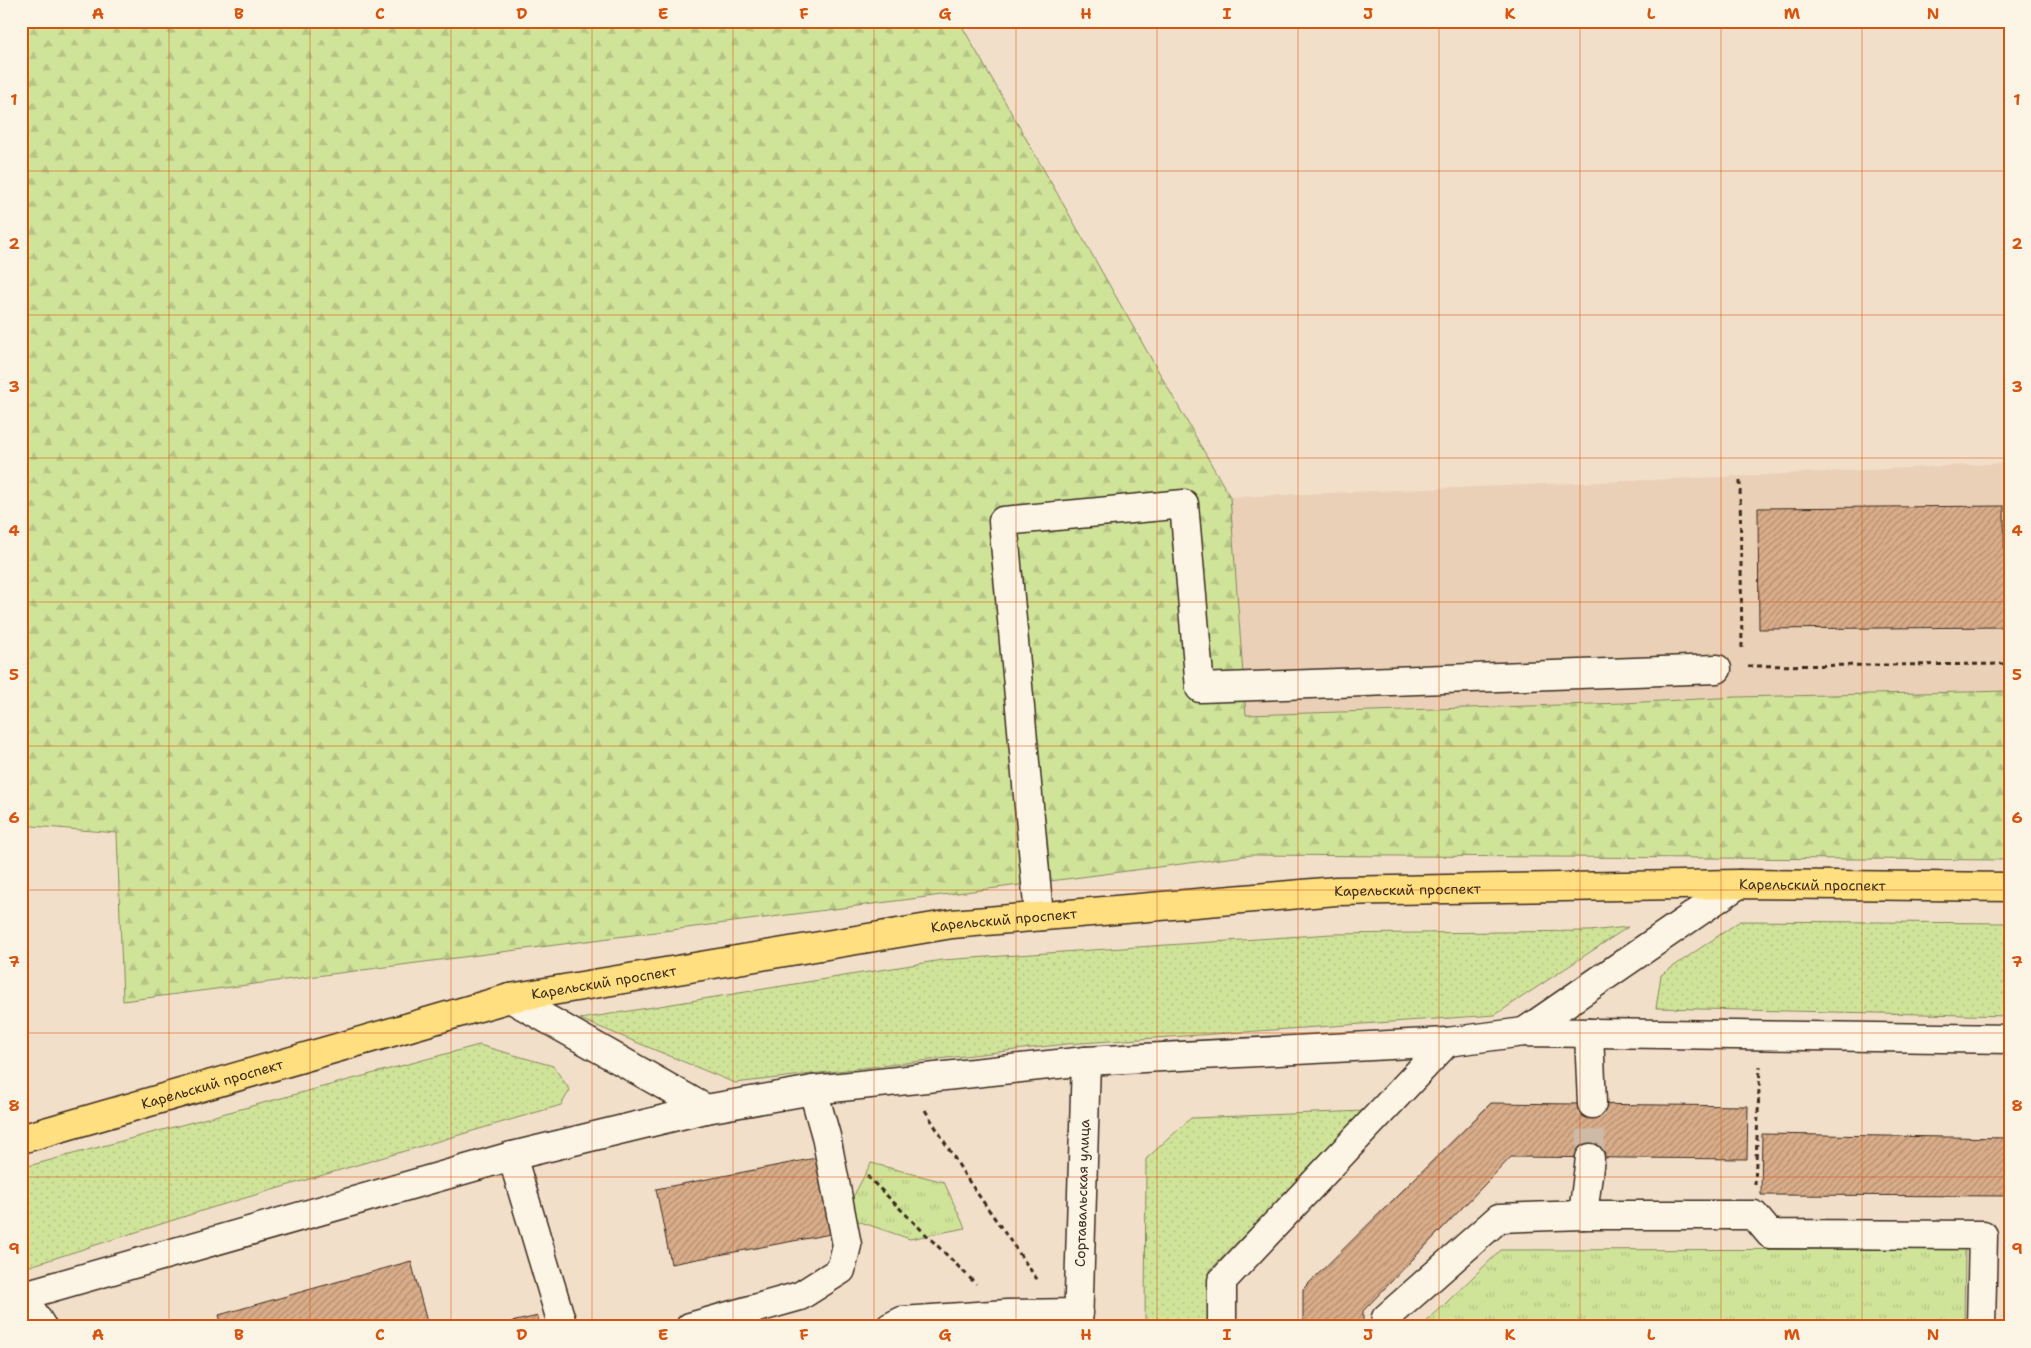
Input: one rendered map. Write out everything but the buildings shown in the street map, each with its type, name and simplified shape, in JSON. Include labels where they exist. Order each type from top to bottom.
[{"type":"main road","name":"Карельский проспект","points":[[21,1139],[510,998],[952,924],[1336,890],[1739,884],[2010,887]]},
{"type":"street","points":[[1040,916],[1003,521],[1184,504],[1200,688],[1729,667]]},
{"type":"street","points":[[1524,1032],[1739,884]]},
{"type":"street","points":[[510,998],[706,1109]]},
{"type":"street","points":[[42,1327],[22,1296],[512,1156],[706,1109],[813,1090],[1086,1061],[1447,1042],[1524,1032],[1762,1037],[2010,1039]]},
{"type":"street","points":[[1588,1033],[1592,1104]]},
{"type":"street","points":[[1222,1327],[1222,1281],[1447,1042]]},
{"type":"street","name":"Сортавальская улица","points":[[1073,1318],[1086,1061]]},
{"type":"street","points":[[690,1327],[800,1296],[841,1270],[847,1244],[826,1136],[813,1090]]},
{"type":"street","points":[[512,1156],[562,1327]]},
{"type":"street","points":[[1583,1215],[1590,1158]]},
{"type":"street","points":[[1386,1327],[1386,1318],[1499,1218],[1583,1215],[1754,1215],[1770,1234],[1983,1235],[1981,1327]]},
{"type":"street","points":[[890,1327],[902,1321],[1007,1314],[1073,1318]]},
{"type":"path","points":[[1740,482],[1742,656]]},
{"type":"path","points":[[1729,667],[2010,664]]},
{"type":"path","points":[[1754,1215],[1762,1037]]},
{"type":"path","points":[[907,1080],[966,1177],[1073,1318]]},
{"type":"path","points":[[861,1171],[1007,1314]]},
{"type":"shaded area","points":[[2010,463],[2010,691],[1737,697],[1624,703],[1246,715],[1230,497]]},
{"type":"green space","points":[[21,21],[959,21],[1230,497],[1246,715],[1624,703],[1737,697],[2010,691],[2010,860],[1251,855],[123,1001],[117,833],[21,825]]},
{"type":"green space","points":[[1740,921],[2010,923],[2010,1016],[1656,1008],[1661,975]]},
{"type":"green space","points":[[1628,927],[1495,1015],[1066,1044],[735,1083],[580,1019],[942,960],[1332,934],[1589,931]]},
{"type":"green space","points":[[479,1045],[553,1066],[570,1090],[561,1105],[211,1208],[21,1269],[21,1168]]},
{"type":"green space","points":[[1365,1111],[1210,1270],[1208,1327],[1145,1327],[1146,1159],[1191,1118]]},
{"type":"green space","points":[[871,1163],[944,1182],[965,1228],[910,1239],[843,1216]]},
{"type":"green space","points":[[1965,1249],[1964,1327],[1421,1327],[1501,1250]]},
{"type":"tunnel","points":[[1590,1158],[1592,1104]]}]
